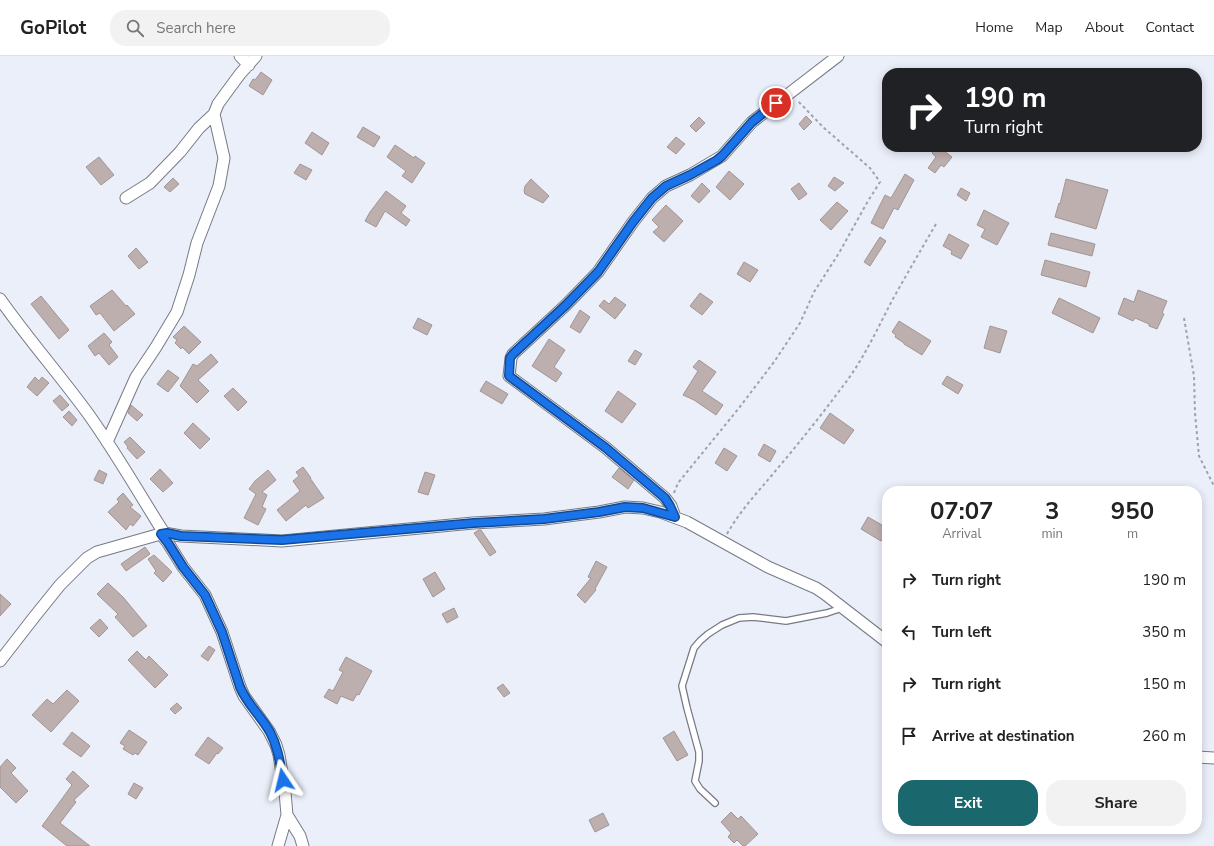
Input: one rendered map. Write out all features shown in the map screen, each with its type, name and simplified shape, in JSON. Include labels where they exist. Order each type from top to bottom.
[{"type":"street","points":[[240,56],[249,65]]},
{"type":"street","points":[[126,198],[150,183],[180,152],[199,128],[214,114],[218,104],[240,74],[256,56]]},
{"type":"street","points":[[675,517],[665,498],[606,448],[509,376],[510,358],[566,305],[598,272],[633,222],[652,198],[666,186],[717,160],[752,122],[838,56]]},
{"type":"street","points":[[107,442],[136,377],[177,312],[189,275],[197,243],[219,186],[224,158],[214,114]]},
{"type":"street","points":[[0,299],[19,326],[88,414],[107,442],[183,567],[205,595],[222,632],[242,692],[269,730],[276,745],[285,792],[287,815],[278,846]]},
{"type":"street","points":[[0,661],[60,585],[87,558],[97,552],[162,534],[167,533],[181,536],[282,540],[474,523],[544,519],[625,507],[643,508],[675,517],[768,567],[816,588],[882,638]]},
{"type":"street","points":[[1202,757],[1214,758]]},
{"type":"street","points":[[287,815],[300,836],[303,846]]},
{"type":"lane","points":[[715,802],[700,789],[695,781],[699,761],[699,752],[686,708],[682,686],[694,648],[708,634],[722,625],[739,618],[753,617],[786,621],[827,613],[842,608]]},
{"type":"path","points":[[670,506],[678,483],[739,408],[774,362],[800,323],[814,292],[880,182],[870,168],[823,127],[794,97]]},
{"type":"path","points":[[723,542],[734,522],[804,436],[852,373],[872,340],[898,290],[936,224]]},
{"type":"path","points":[[1184,318],[1194,376],[1195,413],[1199,456],[1214,486]]},
{"type":"building","points":[[261,72],[272,80],[263,95],[249,86],[253,79],[255,80]]},
{"type":"building","points":[[806,116],[812,122],[804,130],[799,124]]},
{"type":"building","points":[[699,117],[705,123],[696,132],[690,126]]},
{"type":"building","points":[[363,127],[380,137],[374,147],[357,137]]},
{"type":"building","points":[[312,132],[329,143],[322,155],[305,143]]},
{"type":"building","points":[[676,137],[685,144],[676,154],[667,147]]},
{"type":"building","points":[[395,145],[414,158],[415,156],[425,163],[412,183],[402,176],[406,171],[387,157]]},
{"type":"building","points":[[946,152],[952,157],[944,167],[941,165],[935,173],[928,168],[936,157],[932,153]]},
{"type":"building","points":[[99,157],[114,175],[101,185],[86,167]]},
{"type":"building","points":[[300,164],[312,170],[306,180],[294,173]]},
{"type":"building","points":[[729,171],[744,184],[730,200],[716,187]]},
{"type":"building","points":[[905,174],[914,180],[898,210],[894,208],[883,229],[871,223],[885,195],[891,198]]},
{"type":"building","points":[[834,177],[844,183],[835,191],[828,186]]},
{"type":"building","points":[[173,178],[179,184],[170,192],[164,187]]},
{"type":"building","points":[[531,179],[549,196],[543,203],[525,194],[525,186]]},
{"type":"building","points":[[1066,179],[1108,190],[1096,229],[1055,217]]},
{"type":"building","points":[[702,183],[710,191],[699,203],[691,196]]},
{"type":"building","points":[[799,183],[807,194],[799,200],[791,189]]},
{"type":"building","points":[[961,188],[970,193],[966,201],[957,195]]},
{"type":"building","points":[[386,191],[406,206],[401,213],[410,220],[406,226],[385,211],[376,227],[365,221]]},
{"type":"building","points":[[837,202],[848,211],[831,230],[820,220]]},
{"type":"building","points":[[666,205],[683,221],[664,242],[653,232],[659,227],[652,220]]},
{"type":"building","points":[[984,210],[1009,223],[997,245],[981,237],[985,229],[977,225]]},
{"type":"building","points":[[1051,233],[1095,244],[1092,256],[1048,245]]},
{"type":"building","points":[[949,234],[969,245],[961,259],[951,254],[952,251],[943,246]]},
{"type":"building","points":[[880,237],[886,241],[870,266],[864,262]]},
{"type":"building","points":[[136,248],[148,262],[139,269],[128,256]]},
{"type":"building","points":[[1045,260],[1090,272],[1086,287],[1041,275]]},
{"type":"building","points":[[744,262],[758,270],[750,282],[737,274]]},
{"type":"building","points":[[112,290],[135,314],[114,331],[100,313],[96,315],[90,306]]},
{"type":"building","points":[[1138,290],[1167,301],[1162,313],[1164,314],[1157,329],[1135,318],[1133,321],[1118,314],[1124,298],[1134,302]]},
{"type":"building","points":[[700,293],[713,302],[702,315],[690,306]]},
{"type":"building","points":[[41,296],[69,330],[59,339],[31,304]]},
{"type":"building","points":[[615,297],[626,305],[615,319],[599,306],[604,300],[609,304]]},
{"type":"building","points":[[1059,298],[1100,318],[1093,333],[1052,313]]},
{"type":"building","points":[[580,310],[590,317],[580,333],[570,327]]},
{"type":"building","points":[[418,318],[432,325],[427,335],[413,328]]},
{"type":"building","points":[[899,321],[931,341],[922,355],[895,337],[896,335],[892,332]]},
{"type":"building","points":[[184,326],[201,342],[189,354],[175,343],[177,340],[173,337]]},
{"type":"building","points":[[990,326],[1007,331],[1000,353],[984,348]]},
{"type":"building","points":[[104,333],[112,342],[109,345],[118,357],[109,365],[99,353],[95,356],[88,346]]},
{"type":"building","points":[[549,339],[565,350],[554,367],[562,373],[556,382],[532,366]]},
{"type":"building","points":[[635,350],[642,354],[635,365],[628,361]]},
{"type":"building","points":[[211,354],[218,362],[198,380],[209,391],[197,403],[180,386],[193,364],[197,366]]},
{"type":"building","points":[[699,360],[716,372],[702,391],[723,405],[716,415],[694,400],[683,395],[698,371],[693,367]]},
{"type":"building","points":[[168,370],[179,378],[168,392],[157,384]]},
{"type":"building","points":[[947,376],[963,385],[958,394],[942,384]]},
{"type":"building","points":[[35,377],[39,381],[42,377],[49,383],[37,396],[27,387]]},
{"type":"building","points":[[486,381],[508,394],[502,404],[480,391]]},
{"type":"building","points":[[233,388],[247,402],[238,411],[224,396]]},
{"type":"building","points":[[618,391],[636,404],[622,423],[605,411]]},
{"type":"building","points":[[60,395],[69,405],[62,411],[53,401]]},
{"type":"building","points":[[131,405],[143,415],[137,421],[128,413]]},
{"type":"building","points":[[69,411],[77,420],[72,426],[63,417]]},
{"type":"building","points":[[830,413],[854,430],[844,444],[820,428]]},
{"type":"building","points":[[193,423],[210,439],[200,449],[184,433]]},
{"type":"building","points":[[130,437],[145,452],[137,459],[127,448],[128,447],[124,442]]},
{"type":"building","points":[[764,444],[776,451],[770,462],[758,455]]},
{"type":"building","points":[[724,448],[737,456],[727,471],[715,463]]},
{"type":"building","points":[[303,467],[324,498],[308,508],[306,505],[286,521],[277,510],[300,491],[293,481],[299,476],[296,472]]},
{"type":"building","points":[[619,468],[634,480],[628,489],[612,477]]},
{"type":"building","points":[[160,469],[173,483],[163,492],[150,479]]},
{"type":"building","points":[[99,470],[107,474],[103,484],[94,480]]},
{"type":"building","points":[[268,470],[276,480],[262,492],[267,495],[262,507],[266,509],[258,525],[244,518],[256,494],[249,489],[255,481]]},
{"type":"building","points":[[425,472],[435,475],[428,495],[418,492]]},
{"type":"building","points":[[123,493],[133,505],[130,507],[141,516],[133,526],[130,524],[126,530],[108,512],[119,502],[117,499]]},
{"type":"building","points":[[868,517],[882,525],[882,539],[881,541],[861,529]]},
{"type":"building","points":[[481,530],[496,552],[490,556],[474,533]]},
{"type":"building","points":[[145,547],[150,554],[126,571],[121,564]]},
{"type":"building","points":[[154,555],[172,572],[163,582],[154,573],[156,571],[148,559]]},
{"type":"building","points":[[596,561],[607,567],[595,589],[596,590],[585,603],[577,595],[591,578],[588,577]]},
{"type":"building","points":[[435,572],[445,589],[433,597],[423,579]]},
{"type":"building","points":[[108,583],[123,597],[147,626],[133,637],[115,617],[118,614],[97,594]]},
{"type":"building","points":[[0,594],[11,604],[0,616]]},
{"type":"building","points":[[454,608],[458,617],[447,623],[442,614]]},
{"type":"building","points":[[100,619],[108,628],[99,637],[90,628]]},
{"type":"building","points":[[209,646],[215,650],[208,661],[201,656]]},
{"type":"building","points":[[137,651],[146,660],[149,656],[168,675],[155,688],[128,660]]},
{"type":"building","points":[[346,657],[372,671],[359,695],[357,694],[353,701],[341,696],[337,704],[324,697],[329,689],[333,691],[343,672],[339,670]]},
{"type":"building","points":[[503,684],[510,693],[504,697],[497,688]]},
{"type":"building","points":[[67,690],[79,701],[51,732],[32,715],[47,699],[53,704]]},
{"type":"building","points":[[177,703],[182,708],[175,714],[170,709]]},
{"type":"building","points":[[129,730],[147,742],[138,755],[135,753],[133,755],[123,749],[125,746],[120,743]]},
{"type":"building","points":[[674,731],[688,755],[677,761],[663,738]]},
{"type":"building","points":[[72,732],[90,746],[81,757],[63,744]]},
{"type":"building","points":[[208,737],[223,748],[218,754],[217,753],[209,764],[195,755]]},
{"type":"building","points":[[7,759],[16,768],[11,773],[28,791],[16,803],[0,787],[0,767]]},
{"type":"building","points":[[73,771],[89,786],[74,800],[76,802],[60,823],[90,846],[67,846],[42,826],[72,785],[66,779]]},
{"type":"building","points":[[134,783],[143,788],[136,799],[128,794]]},
{"type":"building","points":[[731,812],[738,819],[741,816],[758,834],[745,846],[737,840],[734,843],[728,837],[731,833],[721,822]]},
{"type":"building","points":[[603,813],[609,825],[595,832],[589,820]]},
{"type":"route","points":[[283,780],[276,745],[269,730],[244,696],[222,632],[205,595],[183,567],[161,534],[167,533],[181,536],[282,540],[474,523],[544,519],[625,507],[643,508],[675,517],[665,498],[606,448],[509,376],[510,358],[566,305],[598,272],[633,222],[652,198],[666,186],[717,160],[744,129],[776,103]]}]
